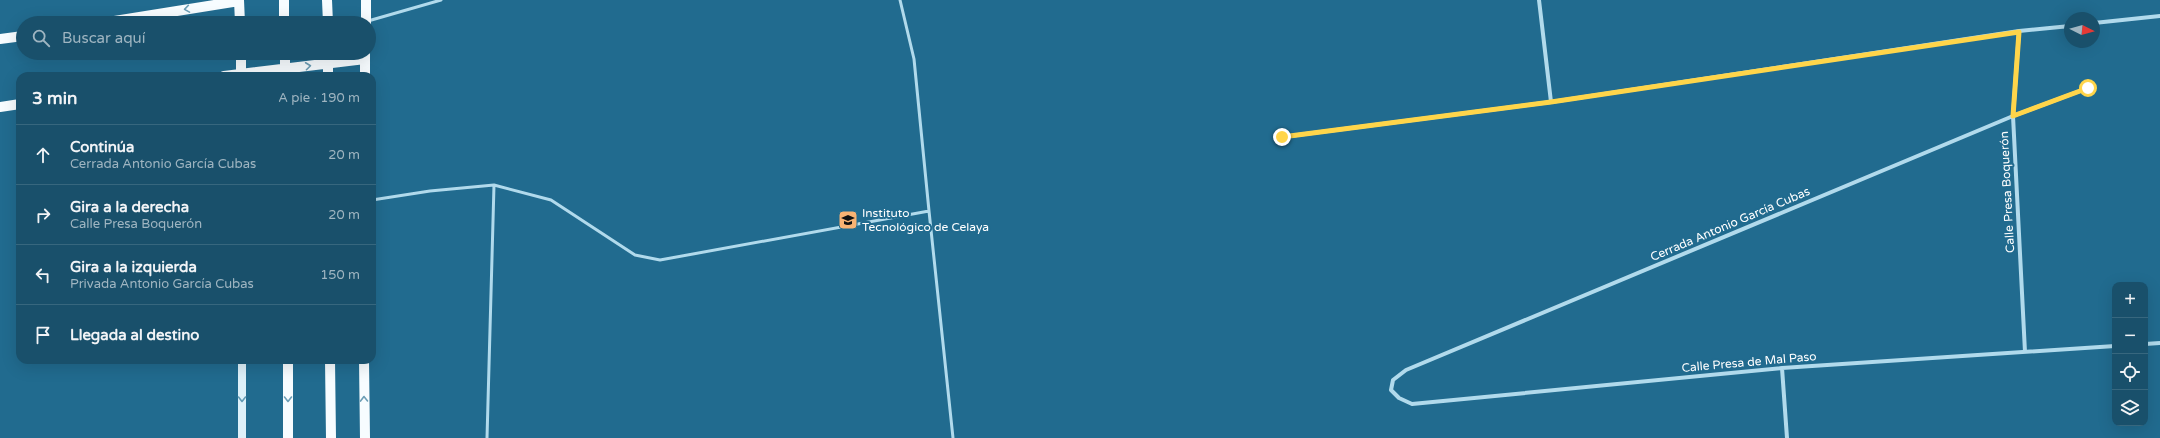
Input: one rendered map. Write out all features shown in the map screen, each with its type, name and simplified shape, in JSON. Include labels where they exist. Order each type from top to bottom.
[{"type":"main road","points":[[284,0],[284,16]]},
{"type":"main road","points":[[327,0],[328,16]]},
{"type":"main road","points":[[366,0],[366,16]]},
{"type":"main road","points":[[146,16],[239,1],[240,16]]},
{"type":"main road","points":[[0,40],[16,37]]},
{"type":"main road","points":[[241,60],[241,72]]},
{"type":"main road","points":[[285,60],[285,72]]},
{"type":"main road","points":[[328,60],[328,72]]},
{"type":"main road","points":[[261,72],[339,60]]},
{"type":"main road","points":[[365,60],[365,72]]},
{"type":"main road","points":[[0,107],[16,105]]},
{"type":"main road","points":[[242,364],[242,438]]},
{"type":"main road","points":[[288,364],[288,438]]},
{"type":"main road","points":[[330,364],[331,438]]},
{"type":"main road","points":[[364,364],[365,438]]},
{"type":"street","points":[[1539,0],[1551,102]]},
{"type":"street","points":[[2100,22],[2160,16]]},
{"type":"street","points":[[1282,137],[1551,102],[2019,32],[2064,27]]},
{"type":"street","name":"Calle Presa Boquerón","points":[[2019,32],[2013,116],[2025,352]]},
{"type":"street","name":"Cerrada Antonio García Cubas","points":[[1391,390],[1393,380],[1406,370],[2013,116],[2088,88]]},
{"type":"street","points":[[2148,344],[2160,343]]},
{"type":"street","name":"Calle Presa de Mal Paso","points":[[1391,390],[1399,398],[1412,404],[1782,368],[2112,346]]},
{"type":"street","points":[[1782,368],[1787,438]]},
{"type":"lane","points":[[376,19],[441,0]]},
{"type":"lane","points":[[900,0],[914,59],[953,438]]},
{"type":"lane","points":[[376,199],[430,191],[494,185],[551,200],[634,255],[660,260],[929,211]]},
{"type":"lane","points":[[487,438],[494,185]]},
{"type":"place","name":"Instituto Tecnológico de Celaya","points":[[848,220]]},
{"type":"route","points":[[1282,137],[1551,102],[2019,32],[2013,116],[2088,88]]}]
